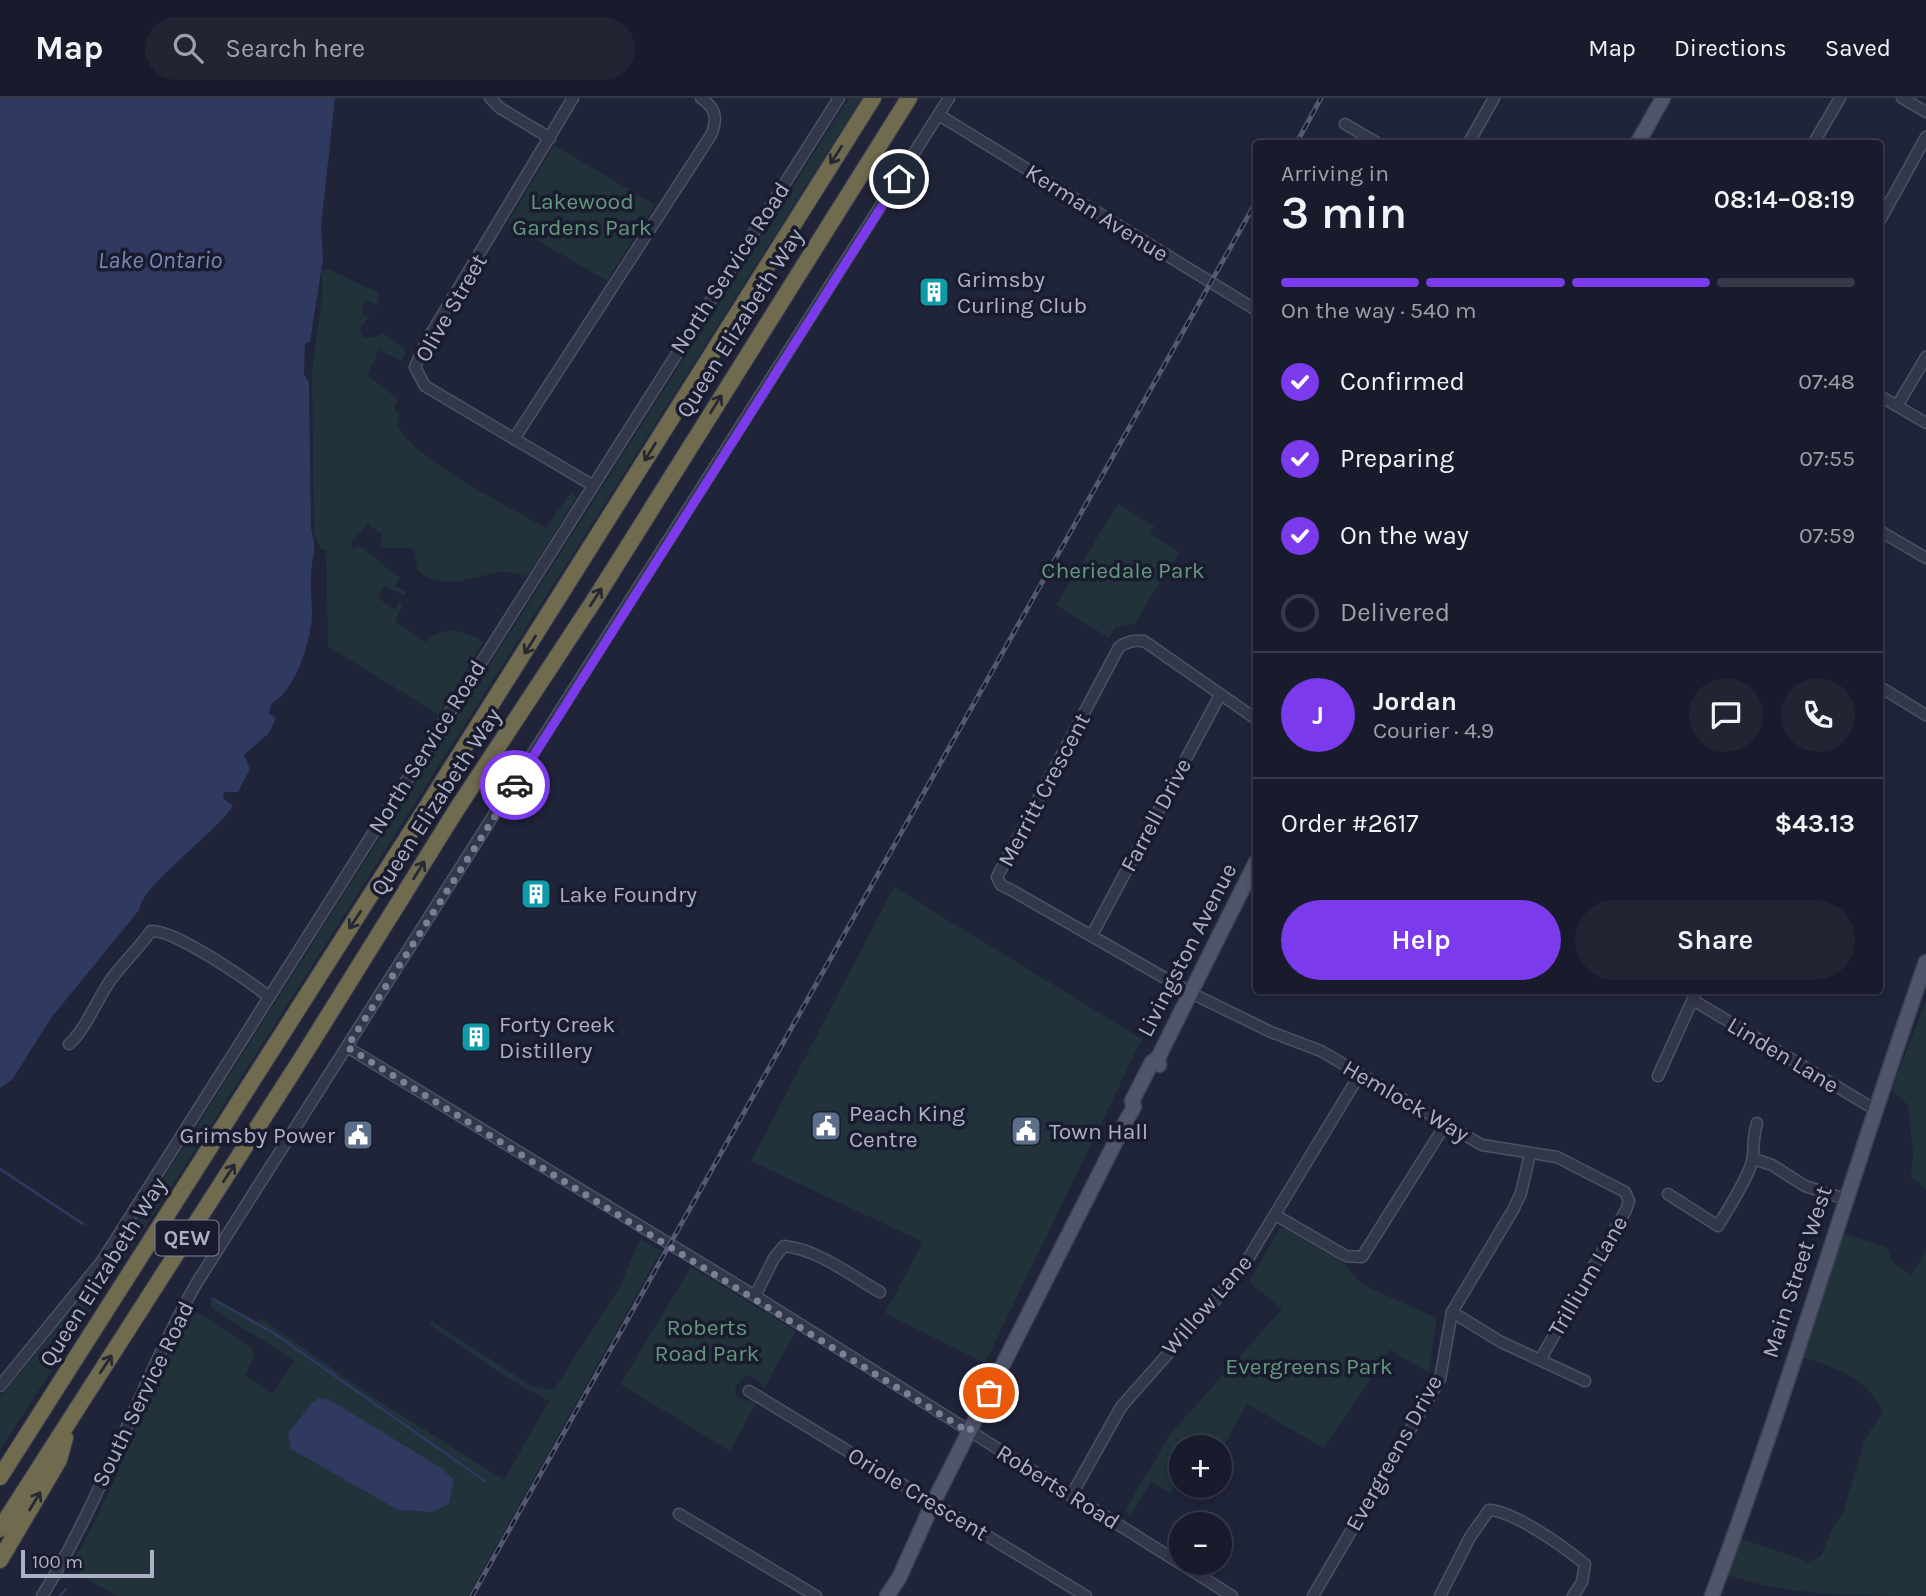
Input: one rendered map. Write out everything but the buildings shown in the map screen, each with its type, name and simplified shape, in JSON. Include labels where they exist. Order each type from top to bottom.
[{"type":"highway","name":"Queen Elizabeth Way","points":[[0,1476],[426,808],[873,98]]},
{"type":"highway","name":"Queen Elizabeth Way","points":[[0,1529],[455,812],[595,599],[909,98]]},
{"type":"highway","points":[[0,1560],[59,1460],[70,1422]]},
{"type":"main road","points":[[1639,140],[1663,98]]},
{"type":"main road","name":"Livingston Avenue","points":[[887,1596],[899,1578],[933,1503],[1134,1107],[1139,1105],[1159,1066],[1158,1058],[1253,868]]},
{"type":"main road","name":"Main Street West","points":[[1712,1596],[1746,1505],[1874,1109],[1926,962]]},
{"type":"street","points":[[489,98],[550,138]]},
{"type":"street","name":"Olive Street","points":[[573,98],[426,342],[415,367],[425,386],[592,485]]},
{"type":"street","points":[[514,439],[711,135],[715,116],[711,106],[701,98]]},
{"type":"street","name":"North Service Road","points":[[0,1386],[102,1261],[839,98]]},
{"type":"street","name":"South Service Road","points":[[42,1596],[72,1543],[167,1335],[949,98]]},
{"type":"street","points":[[1470,140],[1494,98]]},
{"type":"street","points":[[1816,140],[1840,98]]},
{"type":"street","points":[[1902,98],[1926,112]]},
{"type":"street","name":"Kerman Avenue","points":[[939,115],[1253,308]]},
{"type":"street","points":[[1345,124],[1372,140]]},
{"type":"street","points":[[1883,215],[1926,137]]},
{"type":"street","points":[[1897,406],[1926,358]]},
{"type":"street","points":[[1883,398],[1926,423]]},
{"type":"street","points":[[1883,533],[1926,558]]},
{"type":"street","name":"Merritt Crescent","points":[[1191,993],[1001,885],[997,877],[1119,648],[1131,640],[1144,641],[1253,717]]},
{"type":"street","points":[[1883,689],[1926,715]]},
{"type":"street","name":"Farrell Drive","points":[[1091,935],[1220,695]]},
{"type":"street","points":[[69,1044],[78,1036],[90,1009],[113,977],[151,931],[160,930],[188,945],[269,997]]},
{"type":"street","name":"Hemlock Way","points":[[1191,993],[1271,1032],[1321,1051],[1482,1145],[1557,1157],[1625,1192]]},
{"type":"street","points":[[1658,1076],[1695,995]]},
{"type":"street","name":"Linden Lane","points":[[1695,995],[1874,1109]]},
{"type":"street","name":"Roberts Road","points":[[347,1047],[755,1296],[1232,1596]]},
{"type":"street","name":"Willow Lane","points":[[1071,1496],[1121,1406],[1167,1351],[1230,1285],[1277,1216],[1360,1074]]},
{"type":"street","points":[[1668,1194],[1718,1226],[1754,1159],[1752,1139],[1757,1123]]},
{"type":"street","points":[[1277,1216],[1346,1256],[1362,1257],[1445,1125]]},
{"type":"street","name":"Evergreens Drive","points":[[1314,1596],[1440,1380],[1447,1326],[1452,1312],[1513,1210],[1521,1193],[1530,1154]]},
{"type":"street","points":[[1754,1159],[1772,1165],[1805,1186],[1845,1199]]},
{"type":"street","name":"Trillium Lane","points":[[1540,1360],[1626,1210],[1629,1202],[1625,1192]]},
{"type":"street","points":[[755,1296],[774,1258],[784,1246],[796,1247],[880,1292]]},
{"type":"street","points":[[1452,1312],[1501,1342],[1585,1381]]},
{"type":"street","name":"Oriole Crescent","points":[[749,1391],[1086,1596]]},
{"type":"street","points":[[1440,1596],[1480,1520],[1489,1510],[1498,1510],[1585,1564],[1581,1583],[1573,1596]]},
{"type":"street","points":[[679,1514],[816,1596]]},
{"type":"green space","points":[[849,98],[862,98],[194,1152],[0,1450],[0,1397],[92,1284],[164,1178]]},
{"type":"green space","name":"Lakewood Gardens Park","points":[[554,145],[655,205],[607,281],[508,223]]},
{"type":"green space","points":[[328,269],[379,293],[377,306],[369,301],[364,304],[362,314],[369,317],[360,328],[363,337],[374,338],[382,333],[406,350],[402,361],[379,350],[367,375],[398,399],[394,409],[400,414],[397,424],[406,438],[441,467],[546,528],[571,492],[576,498],[528,576],[500,572],[458,581],[438,581],[418,571],[414,550],[381,546],[382,534],[369,526],[370,521],[350,544],[355,549],[358,545],[400,577],[395,586],[406,592],[405,596],[385,586],[378,598],[395,610],[399,602],[403,604],[395,622],[426,642],[439,633],[454,631],[469,634],[483,642],[439,715],[328,646],[326,549],[321,550],[314,535],[312,371],[322,297],[322,271]]},
{"type":"green space","name":"Cheriedale Park","points":[[1118,504],[1155,527],[1150,534],[1179,552],[1135,623],[1115,628],[1109,638],[1056,605]]},
{"type":"green space","name":"Peach King Centre","points":[[894,887],[1142,1039],[985,1363],[885,1313],[923,1242],[751,1161]]},
{"type":"green space","points":[[1926,1001],[1926,1189],[1911,1177],[1913,1154],[1908,1105],[1891,1090]]},
{"type":"green space","name":"Evergreens Park","points":[[1284,1228],[1342,1262],[1363,1285],[1437,1318],[1429,1373],[1390,1350],[1324,1448],[1247,1404],[1230,1435],[1170,1435],[1282,1309],[1249,1282],[1279,1229]]},
{"type":"green space","points":[[1840,1233],[1886,1247],[1894,1264],[1912,1275],[1926,1249],[1926,1596],[1797,1591],[1724,1574],[1739,1538],[1808,1562],[1821,1556],[1832,1528],[1843,1513],[1865,1439],[1883,1411],[1868,1389],[1858,1381],[1836,1369],[1799,1356]]},
{"type":"green space","points":[[640,1239],[661,1251],[468,1596],[117,1596],[81,1576],[75,1562],[76,1555],[107,1496],[160,1372],[192,1313],[199,1313],[252,1347],[254,1357],[245,1375],[272,1394],[294,1362],[210,1306],[211,1296],[255,1321],[262,1319],[376,1399],[504,1480],[549,1401],[504,1376],[429,1324],[432,1321],[530,1385],[553,1391],[619,1288]],"holes":[[[330,1400],[454,1480],[449,1504],[320,1464],[291,1449]]]},
{"type":"green space","name":"Roberts Road Park","points":[[691,1267],[796,1331],[764,1388],[757,1379],[747,1375],[735,1386],[737,1397],[756,1403],[730,1451],[620,1384]]},
{"type":"green space","name":"Evergreens Park","points":[[1169,1437],[1169,1492],[1151,1482],[1130,1516],[1125,1510]]},
{"type":"water","name":"Lake Ontario","points":[[0,98],[335,98],[321,226],[323,259],[310,342],[305,344],[304,374],[309,382],[311,528],[314,549],[311,624],[301,664],[288,688],[272,703],[269,713],[276,718],[269,733],[244,755],[250,769],[238,792],[224,792],[223,798],[233,806],[152,888],[140,909],[51,1018],[12,1080],[0,1088]]},
{"type":"water","points":[[319,1398],[330,1400],[441,1468],[454,1480],[449,1504],[432,1512],[398,1510],[291,1449],[288,1434],[310,1405]]},
{"type":"waterway","points":[[0,1169],[83,1224]]},
{"type":"waterway","points":[[213,1299],[275,1334],[485,1481]]},
{"type":"waterway","points":[[60,1596],[66,1589]]},
{"type":"railway","points":[[1298,140],[1321,98]]},
{"type":"railway","points":[[472,1596],[1253,207]]},
{"type":"way so far","points":[[515,785],[347,1047],[755,1296],[969,1432],[989,1393]]},
{"type":"place","name":"Grimsby Curling Club","points":[[934,292]]},
{"type":"place","name":"Lake Foundry","points":[[536,894]]},
{"type":"place","name":"Forty Creek Distillery","points":[[476,1037]]},
{"type":"place","name":"Peach King Centre","points":[[826,1126]]},
{"type":"place","name":"Town Hall","points":[[1026,1131]]},
{"type":"place","name":"Grimsby Power","points":[[358,1135]]},
{"type":"route","points":[[515,785],[899,179]]}]
